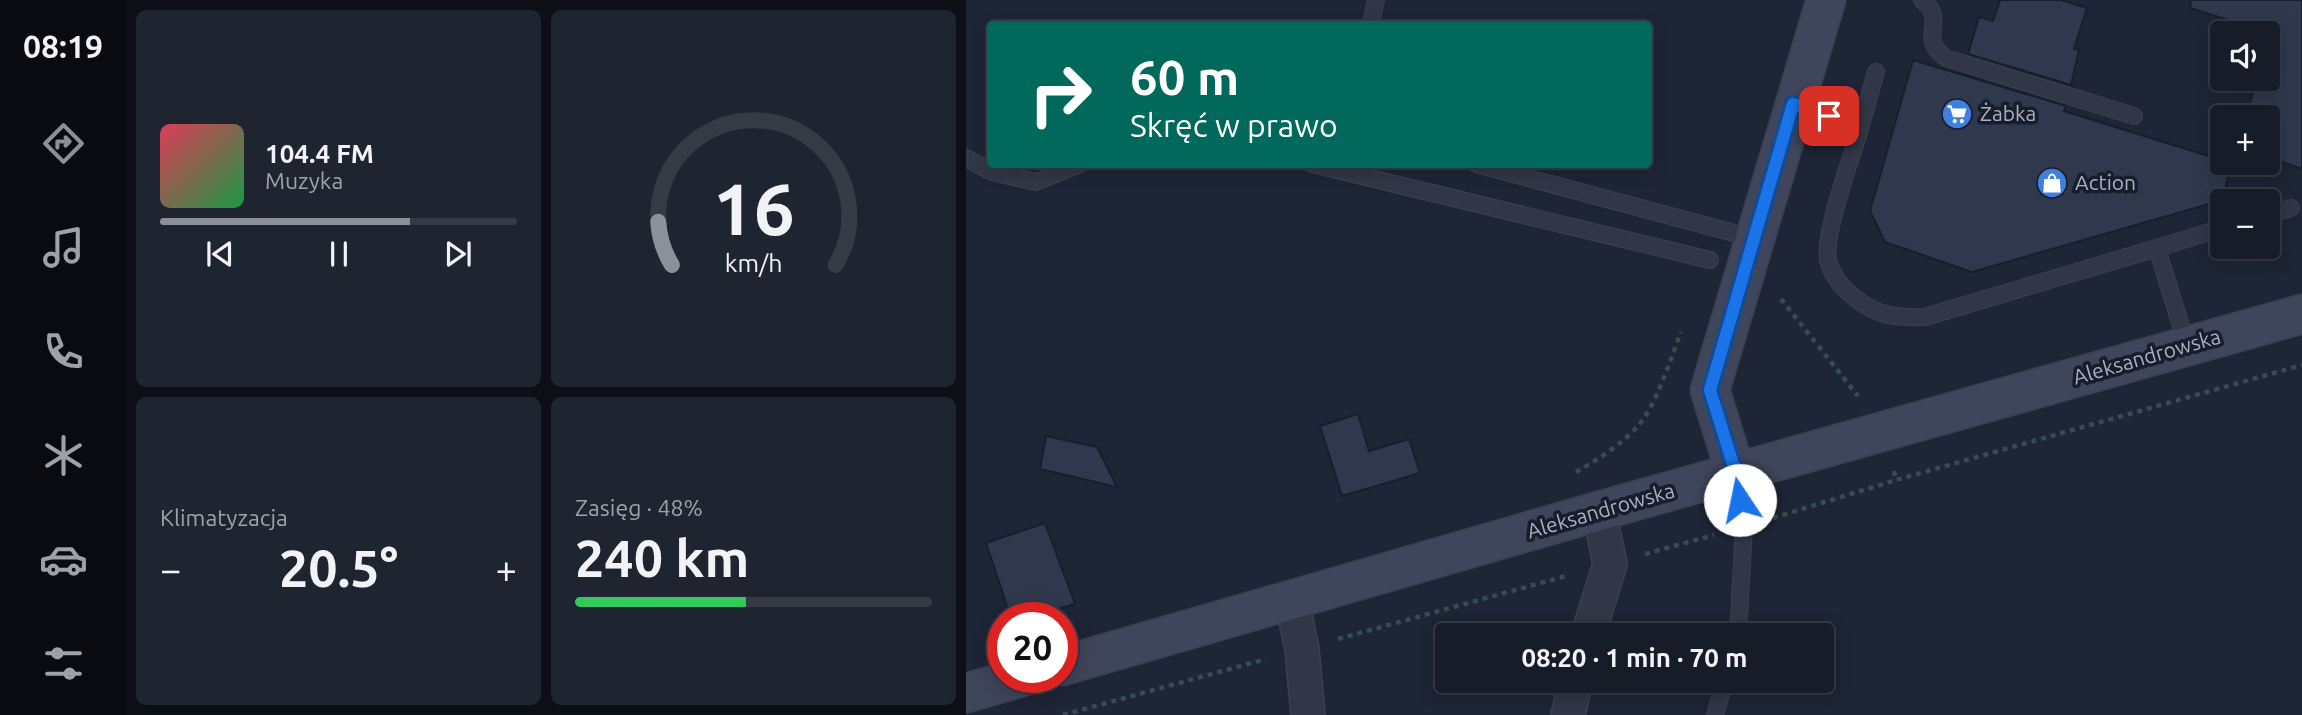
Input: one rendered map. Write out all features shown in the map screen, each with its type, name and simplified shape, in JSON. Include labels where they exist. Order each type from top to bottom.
[{"type":"main road","points":[[1736,474],[1710,390],[1753,238],[1826,0]]},
{"type":"main road","name":"Aleksandrowska","points":[[1078,661],[1598,510],[1736,474],[2302,314]]},
{"type":"main road","points":[[966,693],[987,687]]},
{"type":"street","points":[[1592,623],[1610,564],[1598,510]]},
{"type":"street","points":[[1292,601],[1302,649],[1308,715]]},
{"type":"street","points":[[1568,715],[1573,693]]},
{"type":"lane","points":[[1372,21],[1376,0]]},
{"type":"lane","points":[[1922,0],[1929,5],[1935,18],[1931,41],[1935,51],[1946,58],[2134,116]]},
{"type":"lane","points":[[1876,72],[1829,239],[1828,259],[1839,286],[1865,307],[1893,318],[1925,317],[2210,232]]},
{"type":"lane","points":[[1793,104],[1861,125]]},
{"type":"lane","points":[[966,158],[992,172],[1036,182],[1070,168]]},
{"type":"lane","points":[[1329,168],[1710,260]]},
{"type":"lane","points":[[1491,168],[1753,238]]},
{"type":"lane","points":[[2280,211],[2291,208]]},
{"type":"lane","points":[[2157,248],[2187,346]]},
{"type":"lane","points":[[1736,474],[1744,526],[1739,623]]},
{"type":"lane","points":[[1715,715],[1721,693]]},
{"type":"path","points":[[1565,479],[1596,460],[1638,425],[1662,379],[1684,323]]},
{"type":"path","points":[[1063,715],[1610,564],[1896,480]]},
{"type":"building","points":[[2000,0],[2061,0],[2087,8],[2074,49],[2079,50],[2071,85],[1968,54],[1979,17],[1993,21]]},
{"type":"building","points":[[2191,0],[2302,0],[2302,169],[2280,161],[2280,105],[2249,105],[2254,91],[2280,91],[2280,21],[2232,21],[2190,8]]},
{"type":"building","name":"Action","points":[[1913,60],[2066,106],[2064,111],[2210,156],[2210,175],[2228,175],[2225,189],[2210,189],[2210,204],[1972,272],[1885,242],[1870,211]]},
{"type":"building","points":[[1358,414],[1369,451],[1409,439],[1420,473],[1342,496],[1320,426]]},
{"type":"building","points":[[1046,436],[1097,447],[1117,487],[1040,469]]},
{"type":"building","points":[[1045,523],[1074,602],[1006,602],[986,543]]},
{"type":"place","name":"Żabka","points":[[1957,114]]},
{"type":"place","name":"Action","points":[[2052,183]]},
{"type":"route","points":[[1740,500],[1736,474],[1710,390],[1793,104],[1829,116]]}]
